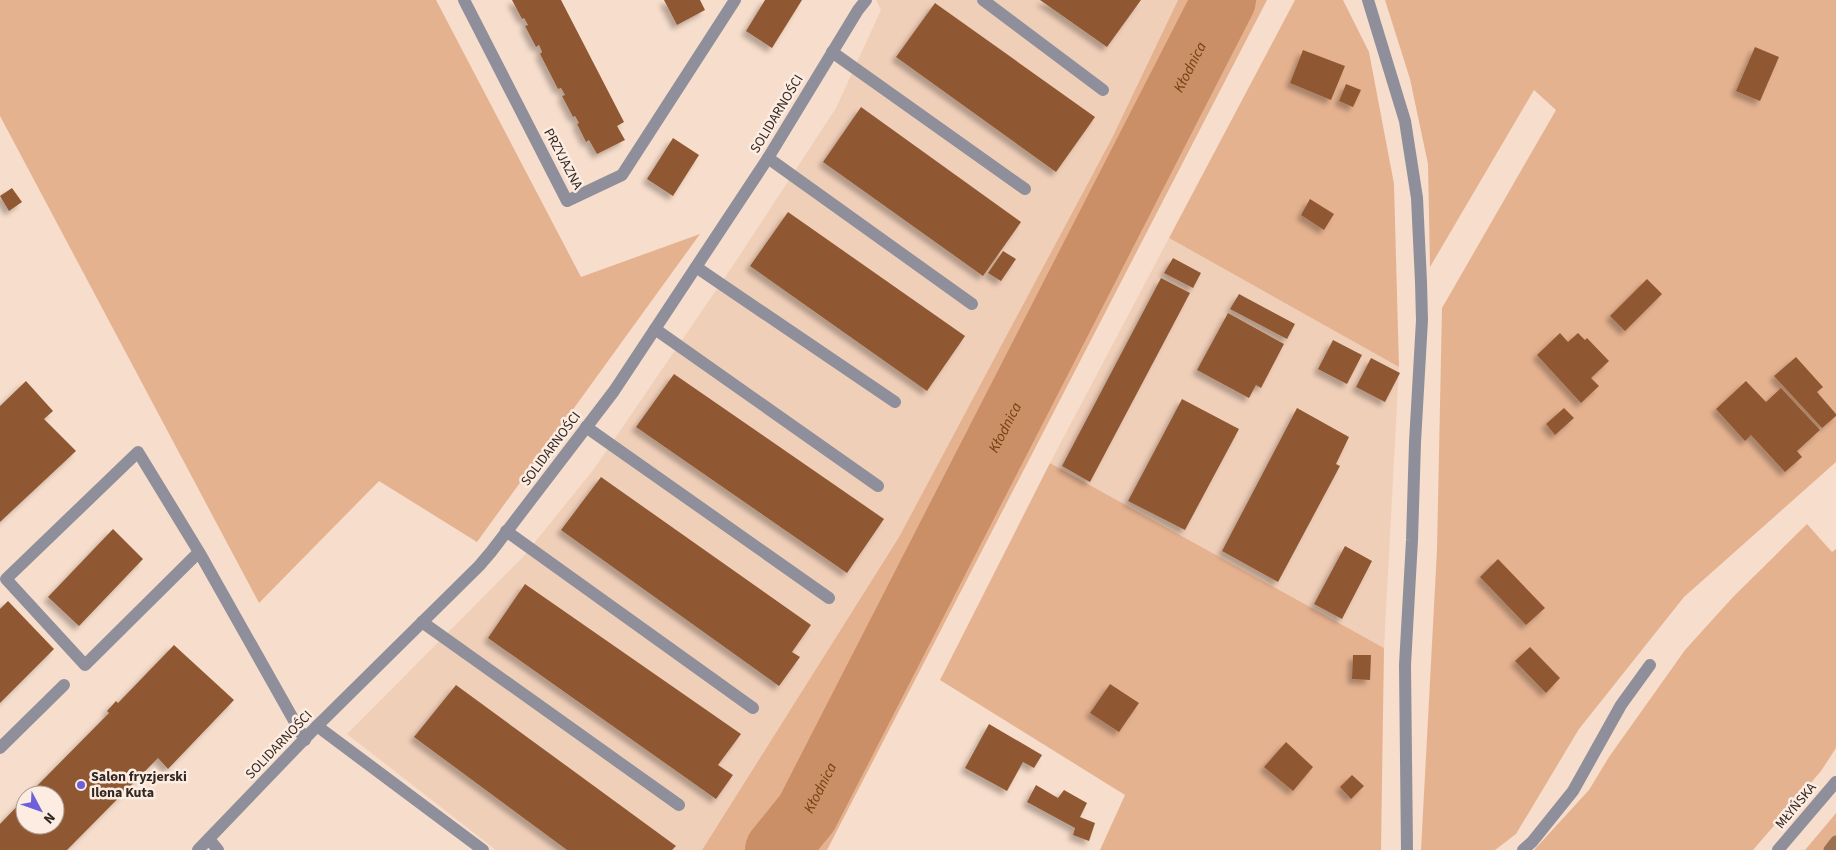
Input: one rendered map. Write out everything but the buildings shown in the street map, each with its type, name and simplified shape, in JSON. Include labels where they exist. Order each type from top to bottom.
[{"type":"street","name":"PRZYJAZNA","points":[[464,0],[567,202],[622,175],[735,0]]},
{"type":"street","points":[[983,0],[1103,90]]},
{"type":"street","points":[[1368,0],[1405,121],[1417,198],[1421,282],[1422,320],[1405,665],[1408,850]]},
{"type":"street","name":"SOLIDARNOŚCI","points":[[198,850],[317,726],[479,566],[614,392],[768,158],[832,52],[859,3]]},
{"type":"street","points":[[832,52],[1025,188]]},
{"type":"street","points":[[768,158],[972,304]]},
{"type":"street","points":[[696,267],[896,402]]},
{"type":"street","points":[[655,329],[878,486]]},
{"type":"street","points":[[586,428],[829,598]]},
{"type":"street","points":[[198,552],[85,665],[6,579],[138,452],[198,552],[304,740]]},
{"type":"street","points":[[506,531],[754,708]]},
{"type":"street","points":[[422,622],[679,805]]},
{"type":"street","points":[[1523,850],[1532,842],[1573,791],[1621,705],[1650,665]]},
{"type":"street","points":[[0,748],[64,685]]},
{"type":"street","points":[[317,726],[482,850]]},
{"type":"street","name":"MŁYŃSKA","points":[[1778,850],[1836,782]]},
{"type":"street","points":[[209,840],[218,850]]},
{"type":"shaded area","points":[[0,0],[436,0],[581,277],[700,234],[477,542],[379,481],[259,603],[0,116]]},
{"type":"shaded area","points":[[876,0],[1178,0],[1112,138],[899,537],[702,850],[496,850],[347,734],[523,557],[594,469],[738,258],[836,108],[881,10]]},
{"type":"shaded area","points":[[1178,0],[1197,0],[795,791],[755,850],[702,850],[899,537],[1112,138]]},
{"type":"shaded area","points":[[1233,0],[1267,0],[827,850],[789,850],[811,824]]},
{"type":"shaded area","points":[[1295,0],[1343,0],[1369,52],[1394,184],[1399,367],[1169,238]]},
{"type":"shaded area","points":[[1385,0],[1836,0],[1836,462],[1684,597],[1579,729],[1516,834],[1495,850],[1421,850],[1437,550],[1442,308],[1556,110],[1534,90],[1430,267],[1428,164],[1410,79]]},
{"type":"shaded area","points":[[1169,238],[1399,367],[1384,648],[1050,463]]},
{"type":"shaded area","points":[[1050,463],[1384,648],[1381,850],[1100,850],[1125,795],[940,680]]},
{"type":"shaded area","points":[[1807,524],[1832,552],[1836,549],[1836,748],[1821,771],[1753,850],[1534,850],[1589,790],[1609,757],[1685,650],[1733,597]]},
{"type":"shaded area","points":[[1836,813],[1836,850],[1805,850],[1832,818]]},
{"type":"waterway","name":"Kłodnica","points":[[777,850],[807,813],[1224,0]]},
{"type":"waterway","points":[[1829,850],[1836,841]]},
{"type":"place","name":"Salon fryzjerski Ilona Kuta","points":[[81,785]]}]
